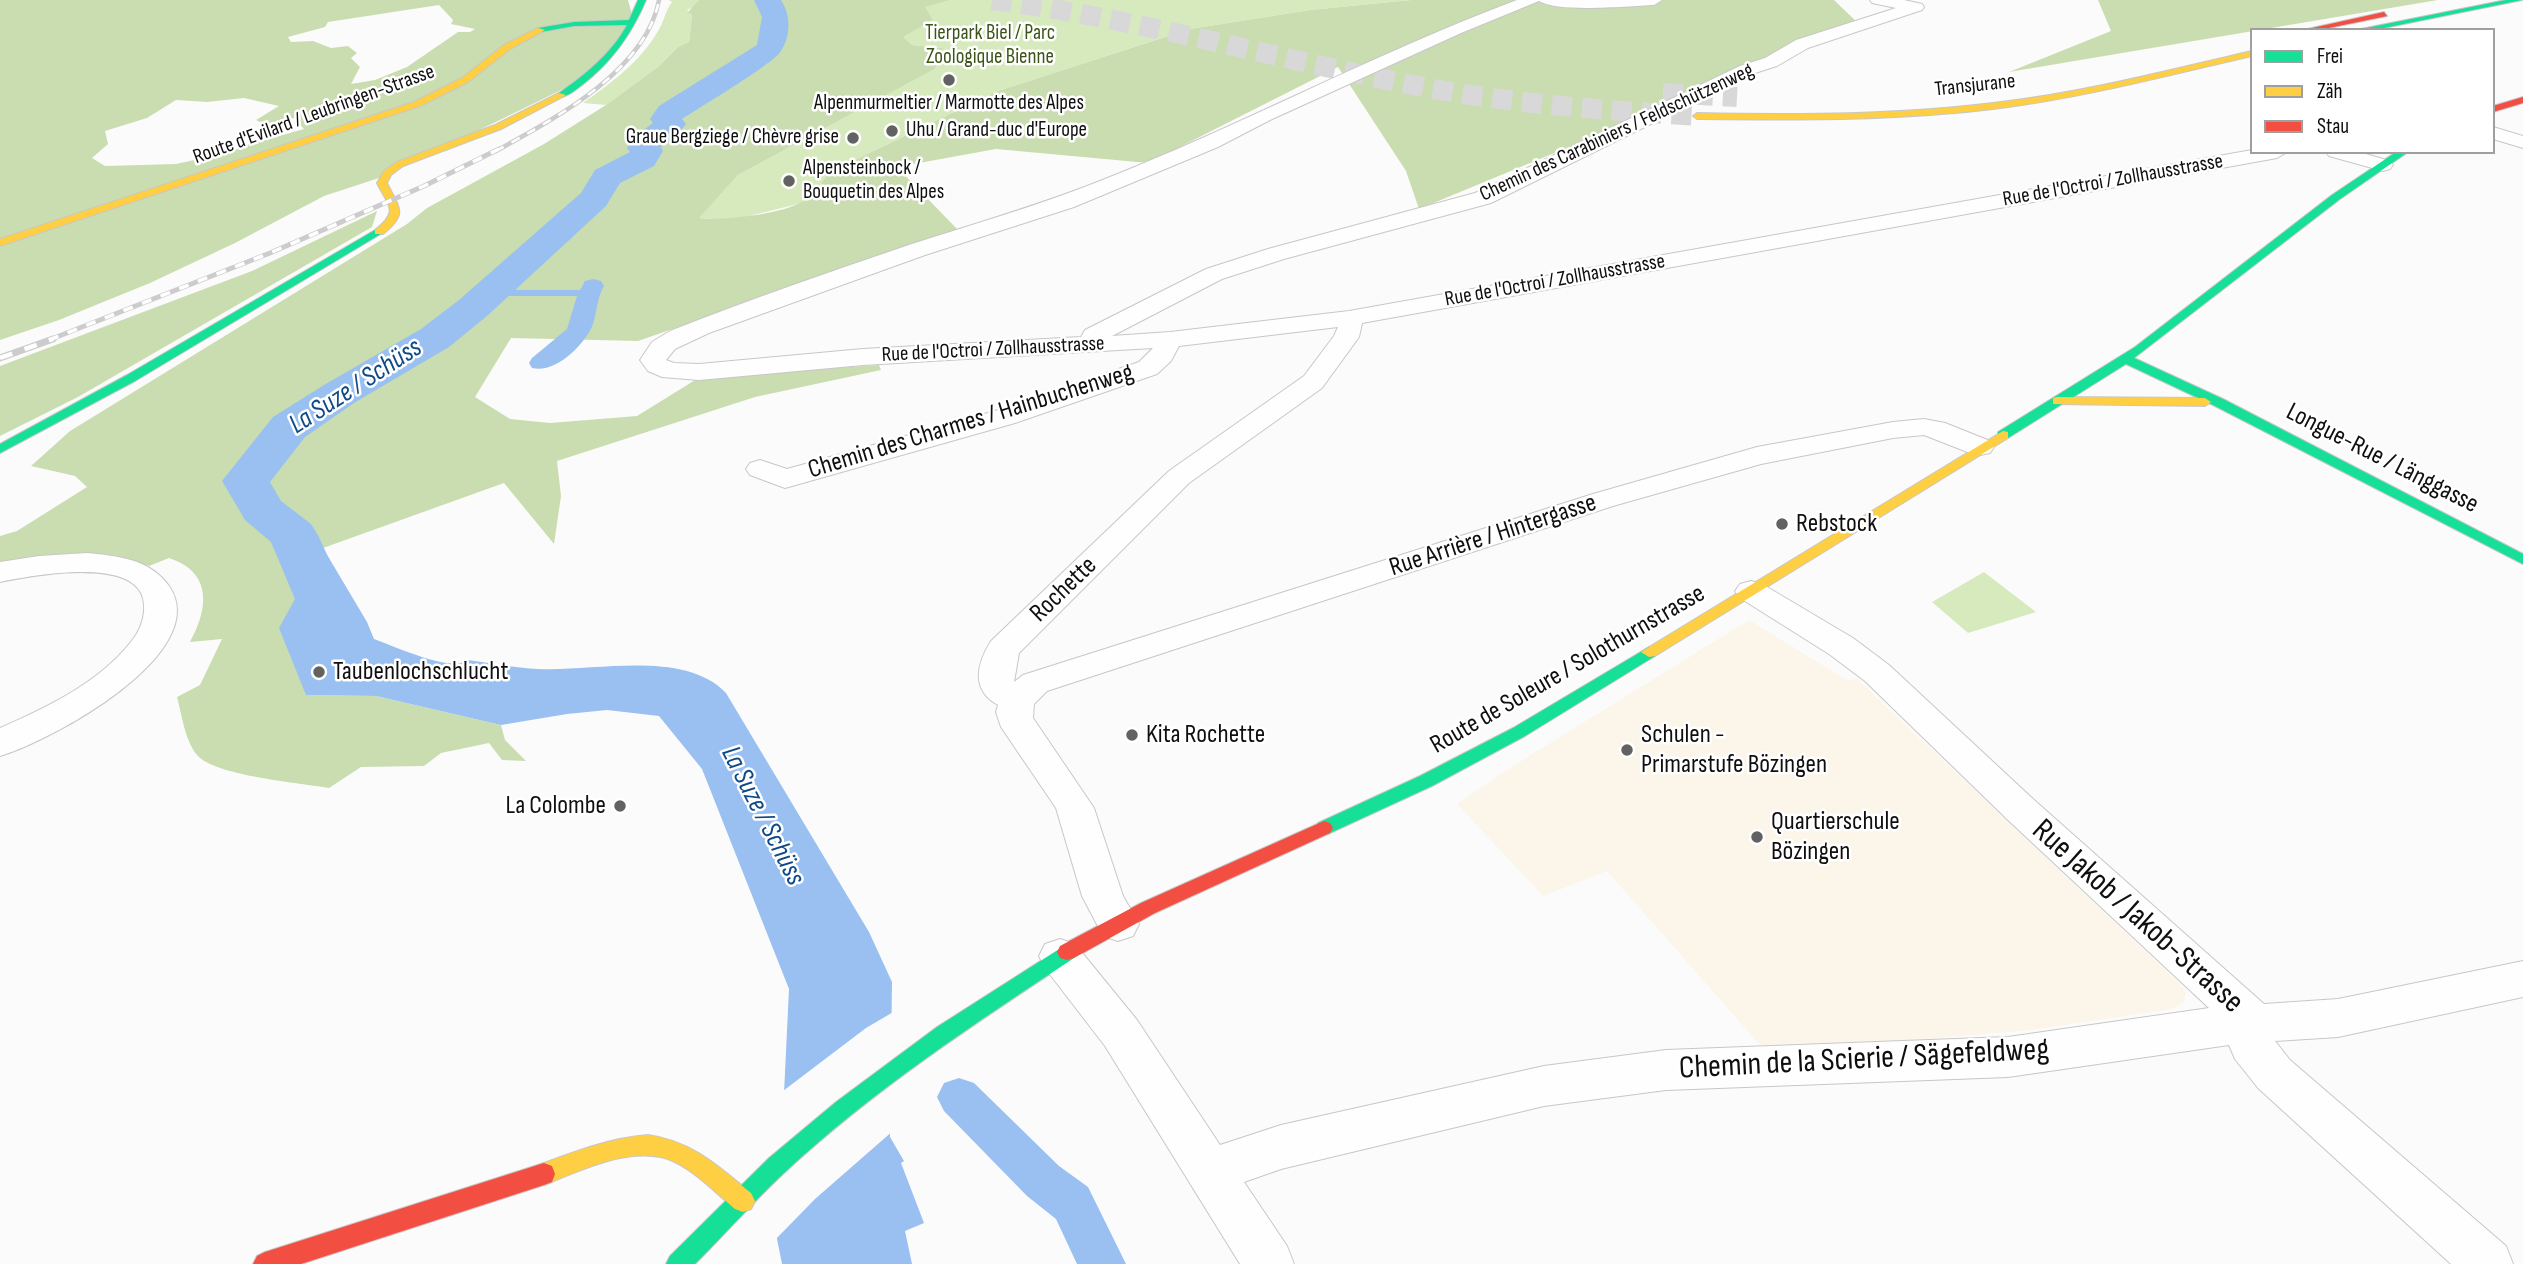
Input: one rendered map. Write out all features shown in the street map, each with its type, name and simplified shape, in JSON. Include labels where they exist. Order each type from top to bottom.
[{"type":"main road","points":[[0,449],[110,390],[386,228],[394,220],[396,212],[382,187],[382,180],[390,172],[411,160],[504,125],[559,97],[599,67],[624,39],[634,22],[641,0]]},
{"type":"main road","points":[[2317,28],[2462,0]]},
{"type":"main road","points":[[2371,28],[2518,0]]},
{"type":"main road","name":"Route d'Evilard / Leubringen-Strasse","points":[[0,243],[227,170],[417,104],[465,80],[507,47],[533,32],[574,24],[634,22]]},
{"type":"main road","name":"Transjurane","points":[[1992,90],[2112,72],[2250,41]]},
{"type":"main road","name":"Transjurane","points":[[1697,116],[1831,117],[1949,110],[2043,99],[2250,53]]},
{"type":"main road","points":[[2495,108],[2523,100]]},
{"type":"main road","name":"Route de Soleure / Solothurnstrasse","points":[[678,1264],[777,1165],[897,1067],[1060,956],[1118,923],[1426,781],[1519,732],[2126,359],[2336,197],[2400,154]]},
{"type":"main road","name":"Longue-Rue / Länggasse","points":[[2126,359],[2218,402],[2523,560]]},
{"type":"main road","name":"Longue-Rue / Länggasse","points":[[2057,401],[2104,403],[2168,399],[2218,402]]},
{"type":"main road","points":[[265,1264],[590,1160],[644,1146],[656,1146],[683,1153],[743,1201]]},
{"type":"street","name":"Rue de l'Octroi / Zollhausstrasse","points":[[1532,0],[1455,29],[1263,116],[1212,143],[1066,202],[917,250],[700,328],[664,343],[653,360],[657,366],[671,371],[699,372],[863,357],[1170,341],[1349,318],[2266,154]]},
{"type":"street","points":[[1546,0],[1592,3],[1654,0]]},
{"type":"street","name":"Chemin des Carabiniers / Feldschützenweg","points":[[1090,345],[1094,335],[1214,274],[1276,254],[1483,198],[1746,70],[1771,62],[1802,44],[1876,9]]},
{"type":"street","points":[[2495,134],[2523,142]]},
{"type":"street","points":[[2343,154],[2383,165]]},
{"type":"street","name":"Rochette","points":[[1017,700],[997,689],[996,675],[1003,649],[1179,477],[1313,382],[1346,337],[1350,327],[1349,318]]},
{"type":"street","name":"Chemin des Charmes / Hainbuchenweg","points":[[760,469],[785,479],[1005,417],[1147,368],[1162,356],[1170,341]]},
{"type":"street","name":"Rue Arrière / Hintergasse","points":[[1017,700],[1035,683],[1063,673],[1603,500],[1757,456],[1893,430],[1924,427],[1980,447]]},
{"type":"street","points":[[0,572],[56,564],[100,563],[121,567],[145,577],[153,584],[161,600],[160,619],[155,632],[130,663],[109,682],[63,712],[0,743]]},
{"type":"street","name":"Rue Jakob / Jakob-Strasse","points":[[1751,591],[1841,646],[1877,673],[2020,809],[2255,1024],[2247,1033],[2251,1045],[2274,1074],[2488,1264]]},
{"type":"street","points":[[1017,700],[1014,713],[1017,725],[1054,773],[1075,806],[1102,901],[1118,923]]},
{"type":"street","points":[[1060,956],[1121,1034],[1269,1264]]},
{"type":"street","name":"Chemin de la Scierie / Sägefeldweg","points":[[1210,1171],[1281,1147],[1499,1095],[1598,1078],[1667,1070],[2008,1057],[2211,1027],[2338,1018],[2523,979]]},
{"type":"shaded area","name":"Quartierschule Bözingen","points":[[1749,620],[1847,680],[1857,679],[2180,984],[2186,993],[2184,1002],[2172,1009],[2032,1030],[1911,1040],[1760,1045],[1607,871],[1543,896],[1457,804],[1505,771]]},
{"type":"green space","points":[[0,0],[628,0],[634,22],[588,77],[385,176],[324,196],[235,243],[150,283],[59,320],[0,340]],"holes":[[[439,5],[453,20],[451,24],[475,29],[458,32],[407,67],[375,80],[351,84],[360,67],[351,58],[357,53],[348,46],[331,48],[313,41],[291,42],[288,37],[325,27],[328,22]],[[244,98],[279,106],[256,120],[264,124],[294,118],[304,129],[246,145],[231,152],[176,164],[105,166],[92,158],[108,144],[105,131],[147,118],[176,100],[207,102]]]},
{"type":"green space","points":[[669,0],[699,0],[694,7],[687,10],[692,15],[689,42],[678,47],[659,66],[606,105],[583,103],[614,80],[643,53],[660,28],[672,2]]},
{"type":"green space","points":[[699,0],[951,0],[925,7],[933,20],[903,37],[912,45],[943,48],[935,69],[738,175],[699,218],[709,219],[752,216],[793,206],[810,196],[828,173],[995,92],[1190,29],[1310,10],[1411,0],[1834,0],[1861,26],[1419,209],[1406,171],[1338,67],[1148,163],[996,149],[897,167],[958,230],[638,341],[511,338],[475,397],[510,419],[550,423],[637,416],[700,377],[879,365],[881,370],[755,397],[557,461],[561,496],[554,544],[504,483],[323,548],[306,695],[376,696],[501,725],[505,740],[526,761],[502,760],[489,743],[441,753],[424,766],[361,767],[329,788],[241,774],[209,764],[194,751],[187,737],[177,697],[200,685],[222,639],[190,642],[203,604],[200,582],[183,564],[169,558],[149,566],[130,560],[0,572],[0,536],[17,531],[87,487],[75,476],[31,466],[70,431],[407,224],[427,208],[544,144],[606,105],[659,66],[678,47],[689,42],[692,15],[688,12]]},
{"type":"green space","name":"Tierpark Biel / Parc Zoologique Bienne","points":[[951,0],[1411,0],[1310,10],[1190,29],[995,92],[828,173],[817,190],[802,203],[733,220],[698,218],[738,175],[935,69],[943,48],[912,45],[902,37],[933,20],[924,7]]},
{"type":"green space","points":[[2098,0],[2438,0],[2271,28],[2250,28],[2250,32],[2009,72],[2111,31]]},
{"type":"green space","points":[[377,211],[372,227],[78,397],[0,436],[0,366],[252,271]]},
{"type":"green space","points":[[1984,572],[2036,612],[1968,633],[1932,602]]},
{"type":"water","points":[[323,548],[367,622],[374,639],[408,652],[449,663],[468,660],[538,669],[663,667],[687,671],[708,679],[726,693],[869,932],[892,982],[890,1137],[904,1161],[901,1163],[924,1223],[905,1231],[912,1264],[782,1264],[777,1239],[789,989],[702,769],[659,716],[607,710],[501,725],[376,696],[306,695],[279,628]]},
{"type":"pier","points":[[895,1011],[894,1130],[815,1199],[774,1241],[779,1094],[866,1028]]},
{"type":"waterway","name":"La Suze / Schüss","points":[[340,642],[293,535],[262,510],[246,481],[289,427],[339,394],[435,338],[473,308],[594,199],[607,177],[642,159],[647,151],[643,148],[646,144],[670,124],[666,119],[670,113],[769,49],[775,17],[767,0]]},
{"type":"waterway","points":[[541,363],[576,334],[593,286]]},
{"type":"waterway","points":[[488,293],[588,293]]},
{"type":"waterway","points":[[959,1097],[1043,1181],[1072,1203],[1102,1264]]},
{"type":"tunnel","points":[[992,0],[1099,17],[1453,92],[1557,106],[1697,116]]},
{"type":"tunnel","points":[[1663,93],[1737,97]]},
{"type":"railway","points":[[496,151],[570,108],[617,71],[651,26],[659,0]]},
{"type":"railway","points":[[49,340],[270,253],[424,186],[499,149]]},
{"type":"railway","points":[[0,358],[53,339]]},
{"type":"traffic: fast","points":[[562,95],[610,55],[628,30],[642,0]]},
{"type":"traffic: fast","points":[[2371,28],[2518,0]]},
{"type":"traffic: fast","points":[[541,30],[574,24],[634,22]]},
{"type":"traffic: fast","points":[[2003,435],[2139,350],[2336,197],[2400,154]]},
{"type":"traffic: fast","points":[[0,449],[131,378],[379,232]]},
{"type":"traffic: fast","points":[[2126,359],[2218,402],[2523,560]]},
{"type":"traffic: fast","points":[[1324,828],[1426,781],[1519,732],[1649,652]]},
{"type":"traffic: fast","points":[[678,1264],[777,1165],[844,1109],[944,1033],[1067,952]]},
{"type":"traffic: slow","points":[[0,243],[417,104],[465,80],[507,47],[541,30]]},
{"type":"traffic: slow","points":[[1697,116],[1849,116],[2001,105],[2096,89],[2250,53]]},
{"type":"traffic: slow","points":[[379,232],[394,220],[396,212],[382,183],[387,173],[400,164],[498,127],[562,95]]},
{"type":"traffic: slow","points":[[2057,401],[2205,402]]},
{"type":"traffic: slow","points":[[1649,652],[2003,435]]},
{"type":"traffic: slow","points":[[544,1174],[613,1150],[648,1146],[665,1148],[698,1164],[743,1201]]},
{"type":"traffic: jam","points":[[2317,28],[2384,14]]},
{"type":"traffic: jam","points":[[2495,108],[2523,100]]},
{"type":"traffic: jam","points":[[1067,952],[1148,908],[1324,828]]},
{"type":"traffic: jam","points":[[265,1264],[544,1174]]},
{"type":"place","name":"Alpenmurmeltier / Marmotte des Alpes","points":[[949,80]]},
{"type":"place","name":"Uhu / Grand-duc d'Europe","points":[[892,131]]},
{"type":"place","name":"Graue Bergziege / Chèvre grise","points":[[853,138]]},
{"type":"place","name":"Alpensteinbock / Bouquetin des Alpes","points":[[789,181]]},
{"type":"place","name":"Rebstock","points":[[1782,524]]},
{"type":"place","name":"Taubenlochschlucht","points":[[319,672]]},
{"type":"place","name":"Kita Rochette","points":[[1132,735]]},
{"type":"place","name":"Schulen - Primarstufe Bözingen","points":[[1627,750]]},
{"type":"place","name":"La Colombe","points":[[620,806]]},
{"type":"place","name":"Quartierschule Bözingen","points":[[1757,837]]}]
